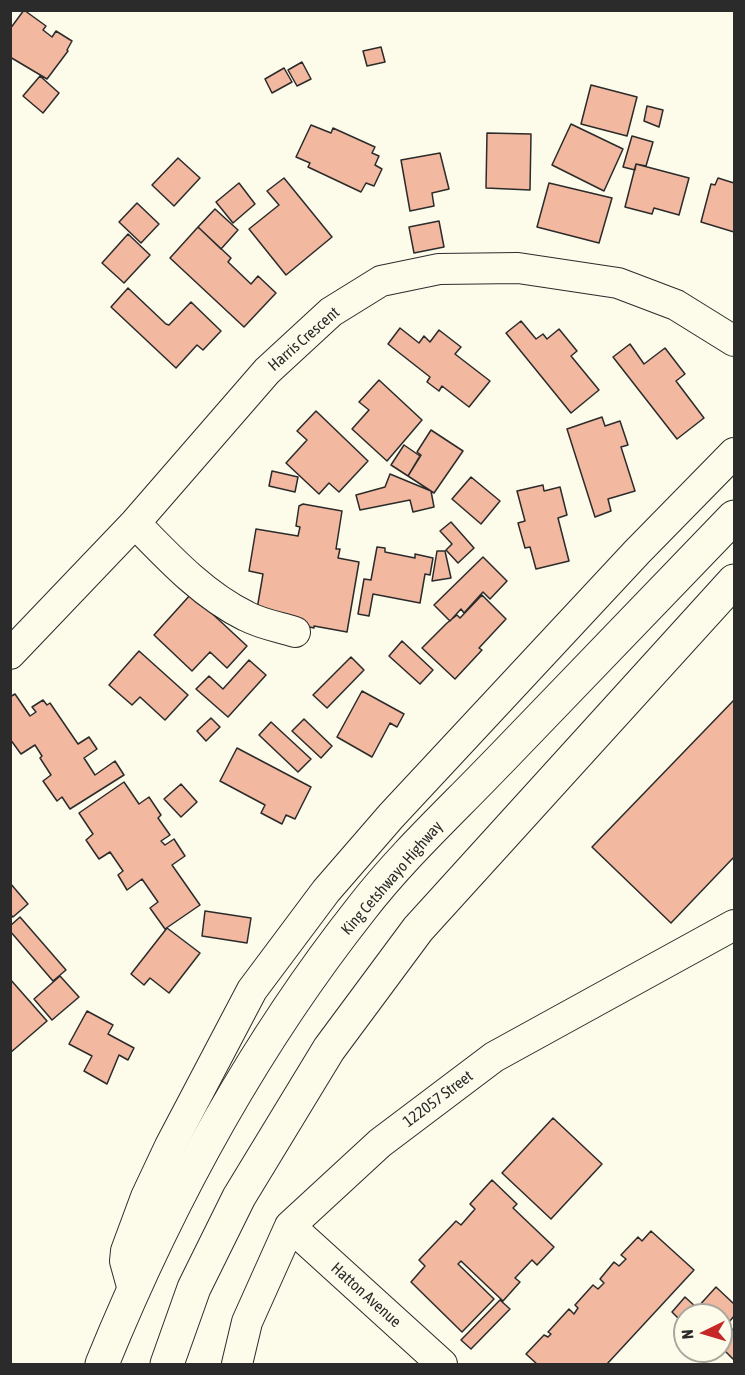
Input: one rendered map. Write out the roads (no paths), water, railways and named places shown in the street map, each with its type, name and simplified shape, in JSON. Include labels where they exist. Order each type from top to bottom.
[{"type":"main road","name":"King Cetshwayo Highway","points":[[102,1365],[133,1290],[179,1194],[236,1090],[295,997],[362,907],[421,842],[735,517]]},
{"type":"main road","points":[[166,1365],[194,1288],[239,1197],[329,1049],[418,929],[735,581]]},
{"type":"street","name":"Harris Crescent","points":[[10,654],[135,523],[267,371],[331,312],[381,281],[439,269],[518,268],[618,284],[676,305],[735,341]]},
{"type":"street","points":[[133,1290],[125,1261],[126,1251],[146,1197],[170,1146],[252,990],[326,891],[391,816],[637,552],[735,453]]},
{"type":"street","points":[[135,523],[167,556],[226,604],[246,616],[295,632]]},
{"type":"street","name":"122057 Street","points":[[237,1365],[247,1322],[290,1227],[380,1143],[494,1057],[735,925]]},
{"type":"street","name":"Hatton Avenue","points":[[290,1227],[442,1365]]}]
